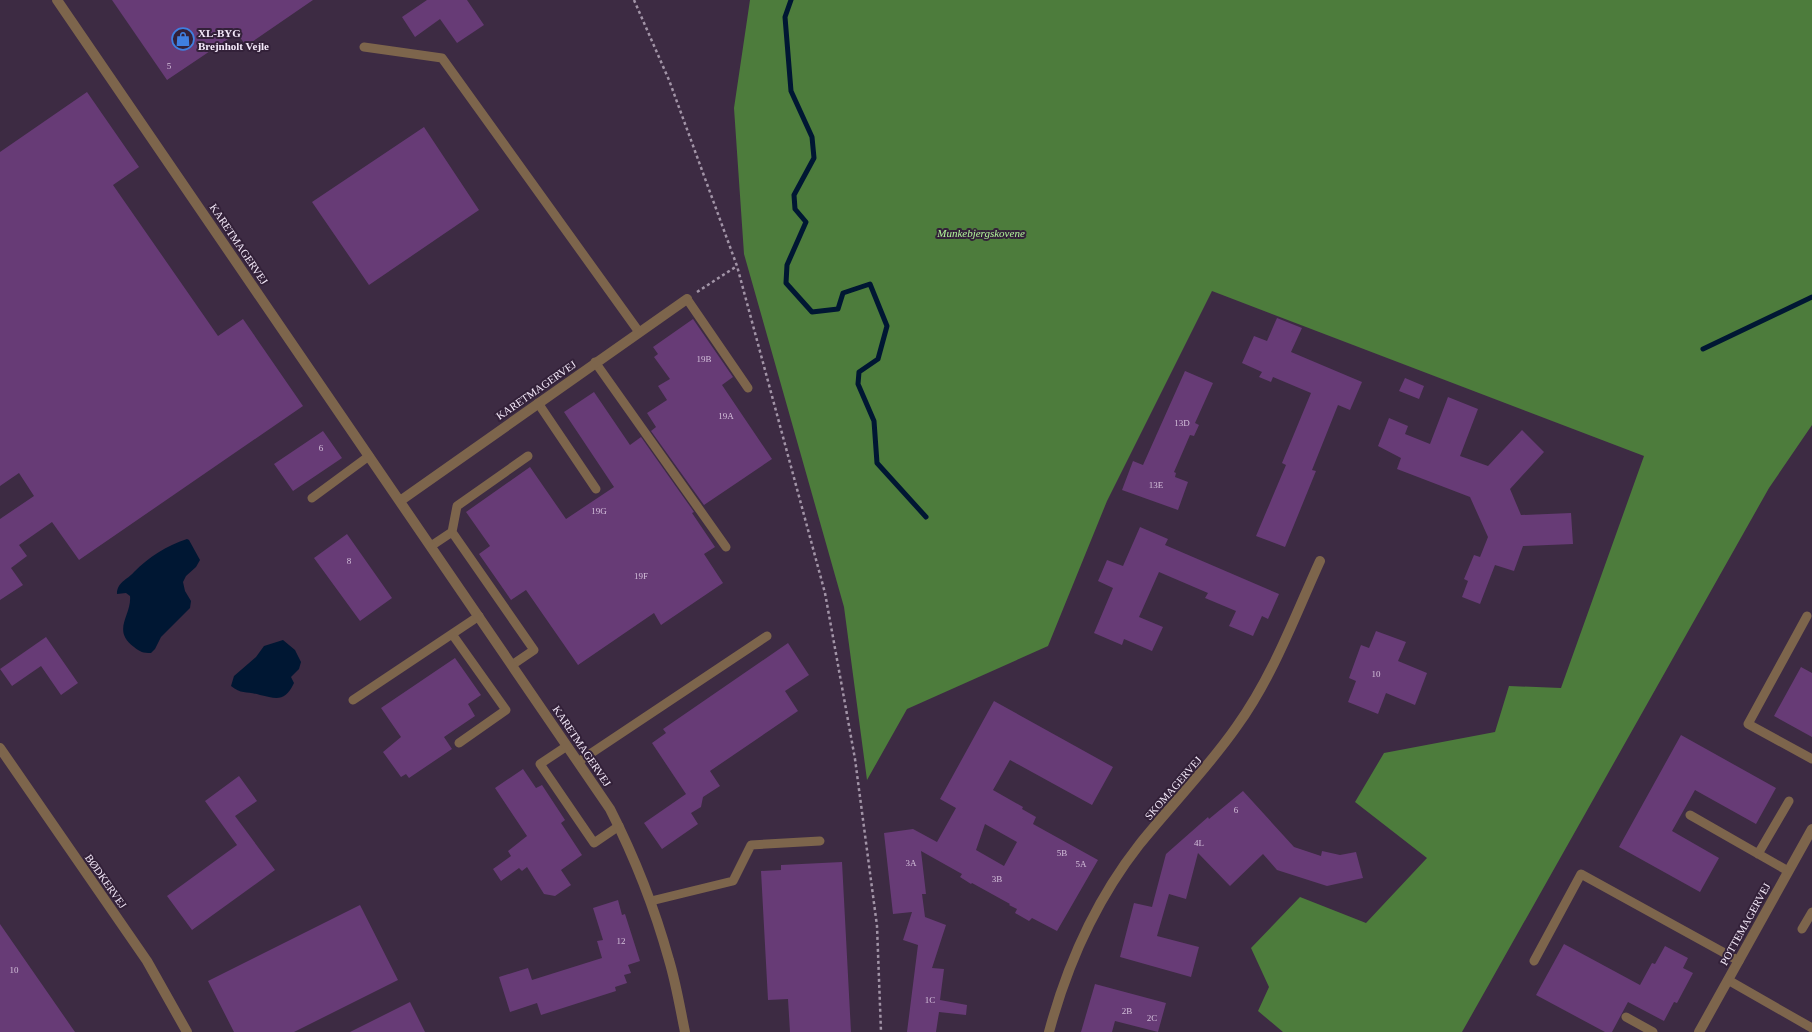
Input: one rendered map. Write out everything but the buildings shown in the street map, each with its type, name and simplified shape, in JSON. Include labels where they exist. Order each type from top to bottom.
[{"type":"street","name":"KARETMAGERVEJ","points":[[57,0],[610,808],[635,859],[651,901],[670,962],[685,1032]]},
{"type":"street","name":"KARETMAGERVEJ","points":[[400,501],[595,362],[687,299]]},
{"type":"street","name":"SKOMAGERVEJ","points":[[1049,1032],[1069,968],[1100,903],[1139,846],[1210,763],[1238,725],[1265,679],[1320,562]]},
{"type":"street","name":"BØDKERVEJ","points":[[0,748],[146,961],[187,1032]]},
{"type":"street","name":"POTTEMAGERVEJ","points":[[1701,1031],[1812,828]]},
{"type":"lane","points":[[364,47],[442,58],[639,332]]},
{"type":"lane","points":[[687,299],[748,388]]},
{"type":"lane","points":[[595,362],[726,547]]},
{"type":"lane","points":[[538,403],[596,489]]},
{"type":"lane","points":[[312,498],[370,456]]},
{"type":"lane","points":[[431,546],[452,532],[457,506],[528,456]]},
{"type":"lane","points":[[452,532],[534,650],[512,665]]},
{"type":"lane","points":[[353,700],[479,616]]},
{"type":"lane","points":[[1807,616],[1748,724],[1812,759]]},
{"type":"lane","points":[[452,634],[506,710],[459,743]]},
{"type":"lane","points":[[578,762],[767,636]]},
{"type":"lane","points":[[567,746],[540,764],[594,843],[619,826]]},
{"type":"lane","points":[[1758,854],[1789,801]]},
{"type":"lane","points":[[1690,815],[1788,872]]},
{"type":"lane","points":[[651,901],[733,881],[751,845],[820,841]]},
{"type":"lane","points":[[1534,961],[1581,874],[1739,961]]},
{"type":"lane","points":[[1802,929],[1812,912]]},
{"type":"lane","points":[[1728,980],[1812,1028]]},
{"type":"lane","points":[[1626,1017],[1653,1032]]},
{"type":"path","points":[[634,0],[669,80],[737,266],[825,593],[855,760],[877,926],[881,1032]]},
{"type":"path","points":[[687,299],[737,266]]},
{"type":"green space","name":"Munkebjergskovene","points":[[750,0],[1812,0],[1812,425],[1769,488],[1462,1032],[1283,1032],[1258,1011],[1269,987],[1251,948],[1300,897],[1366,923],[1427,858],[1355,802],[1384,753],[1495,732],[1509,686],[1561,688],[1644,456],[1212,291],[1107,501],[1048,646],[907,709],[867,780],[844,607],[744,254],[734,108]]},
{"type":"water","points":[[187,539],[200,560],[196,567],[186,576],[183,582],[185,591],[191,601],[190,608],[161,637],[155,649],[151,653],[142,652],[127,641],[124,635],[123,628],[130,603],[130,596],[126,593],[117,594],[117,590],[123,582],[152,557],[172,545]]},
{"type":"water","points":[[283,640],[295,650],[301,662],[299,669],[291,677],[294,683],[291,689],[284,696],[276,698],[242,692],[231,686],[234,676],[256,657],[264,646]]},
{"type":"waterway","points":[[791,0],[785,17],[791,91],[812,137],[814,158],[794,195],[795,209],[806,222],[787,265],[786,283],[812,312],[838,309],[843,293],[870,284],[887,326],[878,359],[859,372],[858,384],[874,421],[877,463],[926,517]]},
{"type":"waterway","points":[[1703,349],[1812,297]]},
{"type":"place","name":"XL-BYG Brejnholt Vejle","points":[[183,39]]}]
